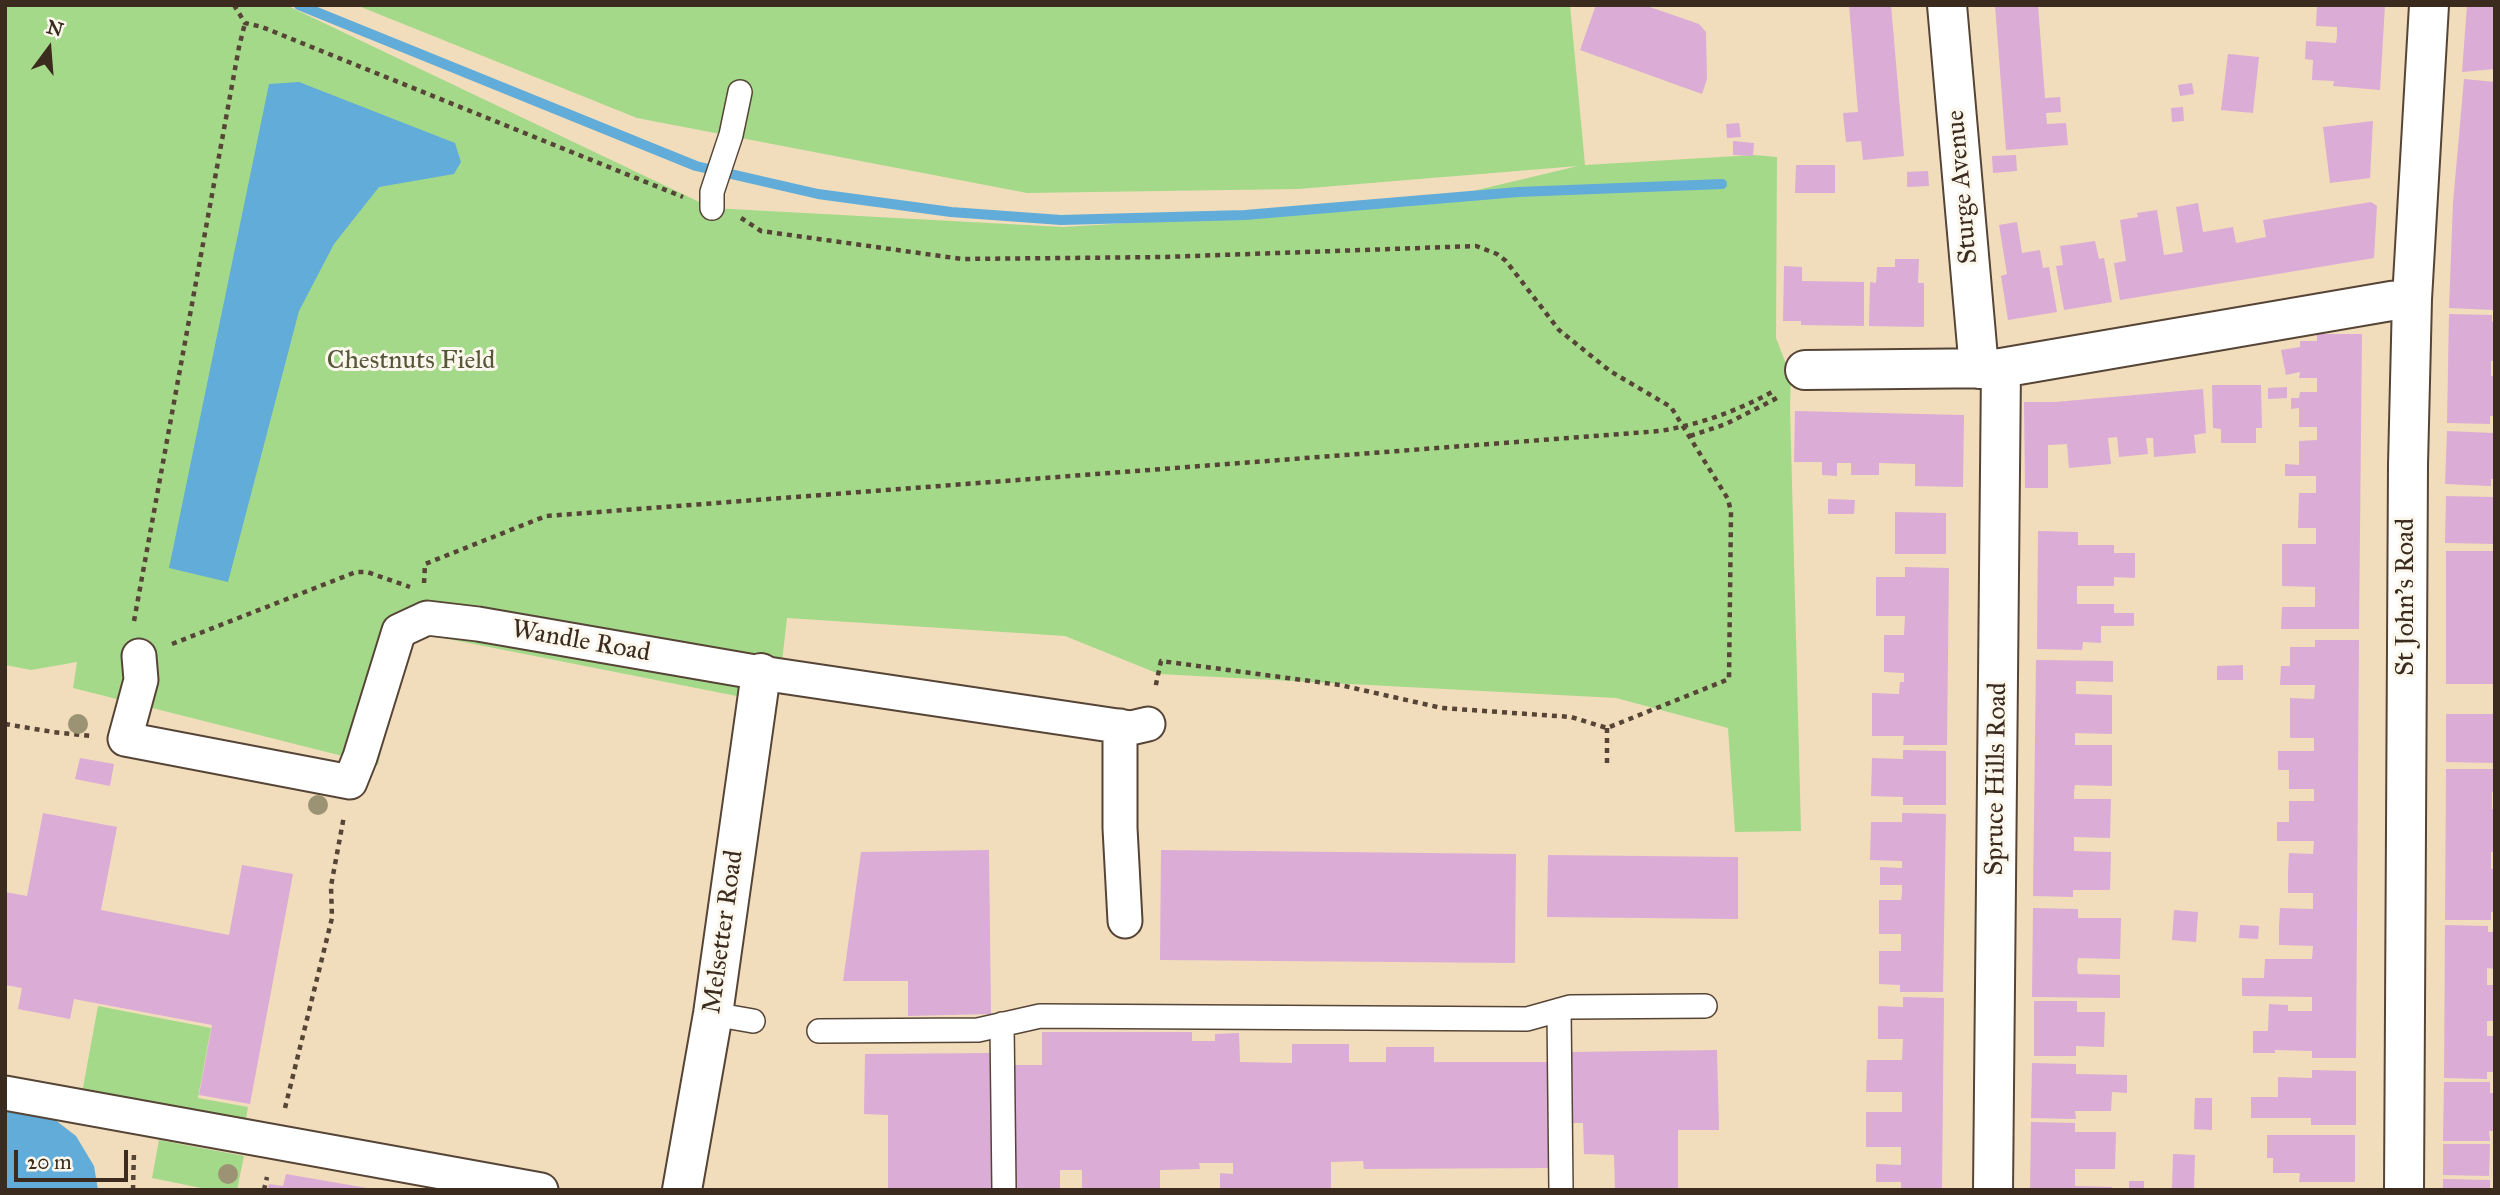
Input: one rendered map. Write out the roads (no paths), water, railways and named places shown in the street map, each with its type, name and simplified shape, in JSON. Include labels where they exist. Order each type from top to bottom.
[{"type":"street","name":"Sturge Avenue","points":[[1947,5],[1990,369]]},
{"type":"street","name":"St John's Road","points":[[2404,1190],[2408,478],[2412,299],[2429,5]]},
{"type":"street","points":[[1793,383],[1990,369],[2412,299]]},
{"type":"street","name":"Spruce Hills Road","points":[[1990,369],[1993,1190]]},
{"type":"street","name":"Wandle Road","points":[[136,642],[141,680],[125,739],[350,782],[399,631],[427,618],[478,624],[761,674],[1134,725],[1120,828],[1125,921]]},
{"type":"street","name":"Melsetter Road","points":[[682,1190],[713,1014],[761,674]]},
{"type":"street","points":[[5,1093],[541,1190]]},
{"type":"lane","points":[[712,200],[740,92]]},
{"type":"lane","points":[[819,1031],[978,1030],[1040,1016],[1527,1019],[1570,1007],[1705,1006]]},
{"type":"lane","points":[[1559,1010],[1561,1190]]},
{"type":"lane","points":[[713,1014],[753,1021]]},
{"type":"lane","points":[[1002,1024],[1004,1190]]},
{"type":"water","points":[[299,82],[455,143],[461,162],[454,174],[379,187],[334,244],[299,311],[228,582],[169,568],[269,84]]},
{"type":"water","points":[[5,1107],[50,1116],[76,1136],[94,1166],[98,1190],[5,1190]]},
{"type":"waterway","points":[[299,5],[696,166],[818,194],[951,212],[1061,220],[1245,215],[1518,192],[1722,184]]},
{"type":"park label","name":"Chestnuts Field","points":[[411,362]]}]
